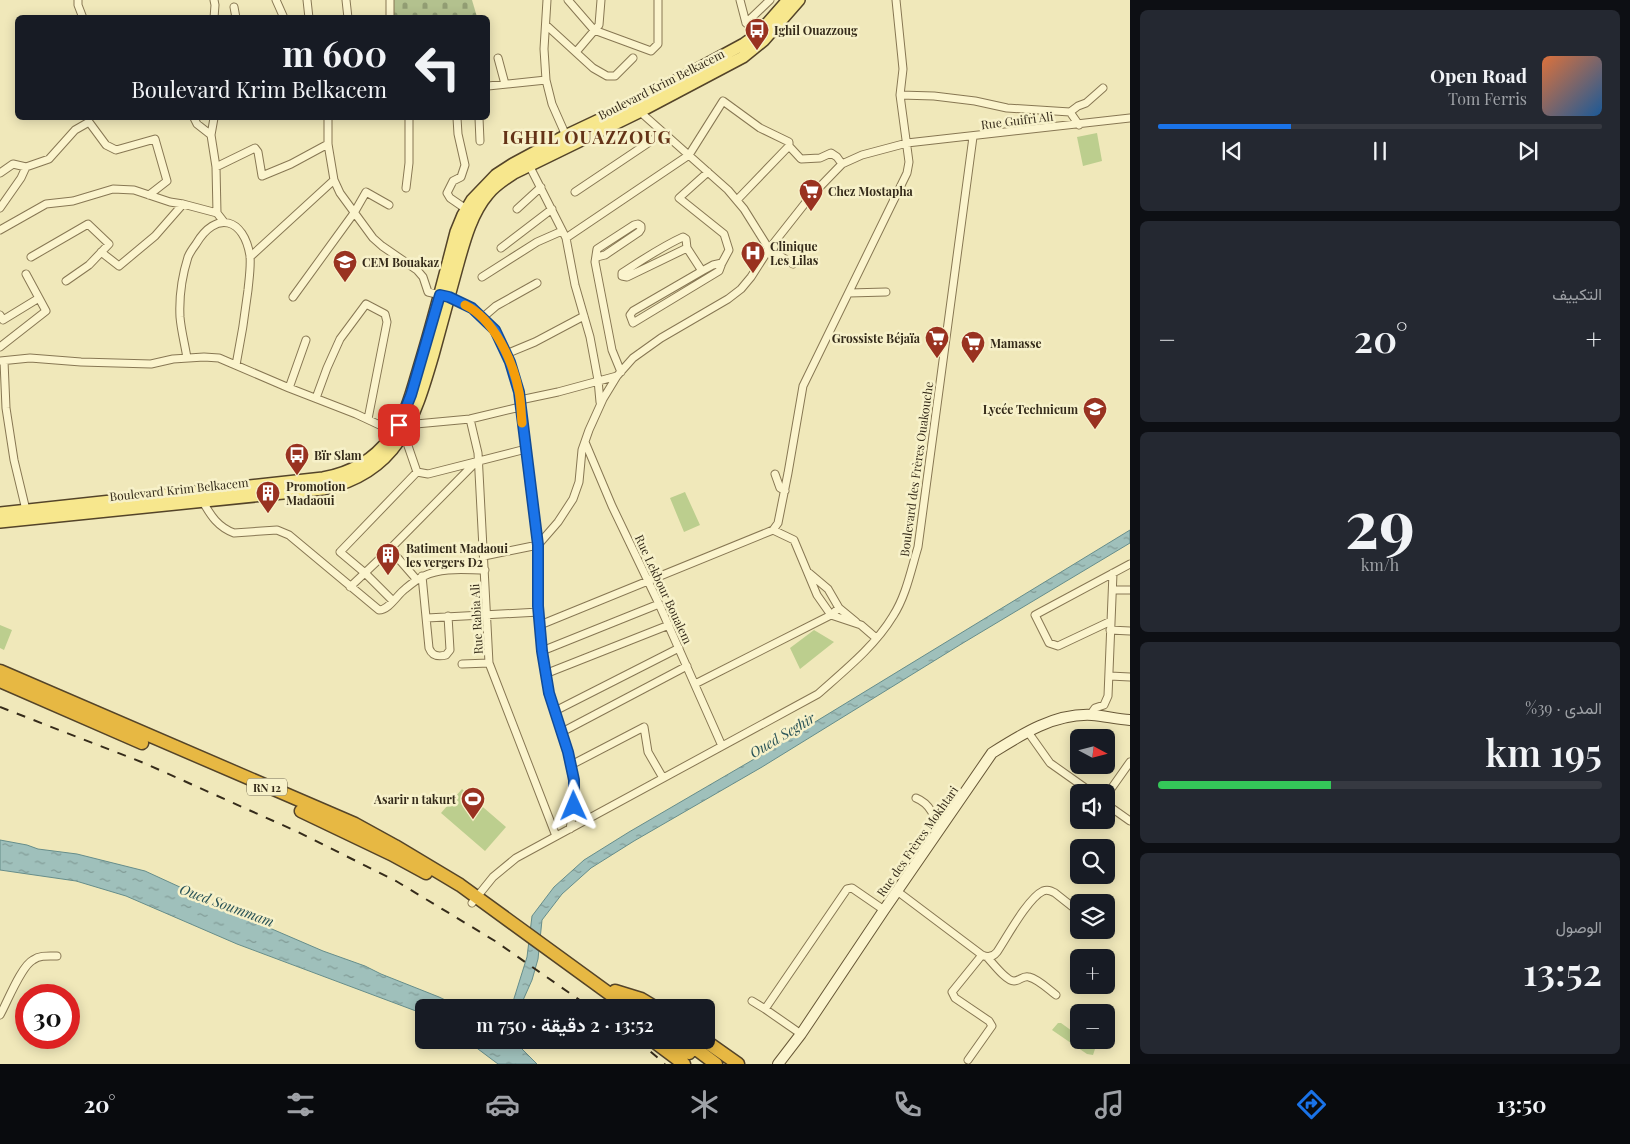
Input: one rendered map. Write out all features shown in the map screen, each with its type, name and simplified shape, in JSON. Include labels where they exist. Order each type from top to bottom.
[{"type":"highway","name":"RN 12","points":[[0,671],[355,824],[424,862],[544,949],[618,999]]},
{"type":"highway","name":"RN 12","points":[[0,682],[320,819],[391,854],[456,892],[474,899]]},
{"type":"highway","name":"RN 12","points":[[544,949],[605,999]]},
{"type":"highway","name":"RN 12","points":[[594,982],[623,999]]},
{"type":"highway","points":[[594,982],[630,997],[641,999]]},
{"type":"highway","points":[[715,1048],[738,1064]]},
{"type":"highway","points":[[664,1049],[684,1064]]},
{"type":"highway","points":[[675,1049],[694,1064]]},
{"type":"highway","points":[[684,1049],[703,1064]]},
{"type":"highway","points":[[696,1049],[716,1064]]},
{"type":"main road","name":"Boulevard Krim Belkacem","points":[[761,37],[788,0]]},
{"type":"main road","name":"Boulevard Krim Belkacem","points":[[0,522],[323,489],[342,485],[359,478],[387,456],[418,402],[444,296],[456,232],[466,209],[477,194],[496,175],[513,164],[637,108],[743,57],[799,0]]},
{"type":"main road","name":"Boulevard Krim Belkacem","points":[[444,296],[478,209],[488,194],[499,183],[568,140]]},
{"type":"main road","name":"Boulevard Krim Belkacem","points":[[0,513],[340,475],[370,460],[391,438],[399,434]]},
{"type":"street","points":[[78,0],[83,15]]},
{"type":"street","points":[[214,0],[214,15]]},
{"type":"street","points":[[276,0],[283,15]]},
{"type":"street","points":[[307,0],[309,15]]},
{"type":"street","points":[[346,0],[348,15]]},
{"type":"street","points":[[390,0],[390,15]]},
{"type":"street","points":[[548,0],[544,49],[546,80],[552,104],[568,140]]},
{"type":"street","points":[[568,0],[594,30],[651,51],[658,44],[658,0]]},
{"type":"street","points":[[576,52],[599,25],[601,0]]},
{"type":"street","points":[[740,0],[746,23],[761,37]]},
{"type":"street","points":[[746,23],[770,0]]},
{"type":"street","points":[[540,625],[773,530],[778,523],[803,386],[907,173],[909,162],[900,96],[903,69],[896,0]]},
{"type":"street","points":[[234,7],[235,15]]},
{"type":"street","points":[[546,25],[593,68],[607,76],[615,76],[633,58]]},
{"type":"street","points":[[498,58],[505,84]]},
{"type":"street","points":[[490,86],[546,80]]},
{"type":"street","points":[[900,96],[934,96],[1007,108],[1070,112],[1103,88]]},
{"type":"street","points":[[482,277],[537,242],[564,234],[689,155],[723,102],[760,128],[789,142],[789,146],[801,159],[817,158],[831,153],[842,164],[810,197],[768,249],[751,277],[741,289],[728,299],[669,332],[632,358],[619,374],[600,404],[582,450],[579,482],[572,500],[558,522],[538,545],[484,556]]},
{"type":"street","points":[[637,108],[737,200],[768,249],[793,264]]},
{"type":"street","points":[[1070,112],[1079,124]]},
{"type":"street","name":"Rue Guifri Ali","points":[[842,164],[862,154],[907,143],[1130,118]]},
{"type":"street","points":[[195,120],[197,124],[211,135]]},
{"type":"street","points":[[214,120],[211,135],[216,167],[217,213],[224,222]]},
{"type":"street","points":[[328,120],[328,144],[334,180],[340,193],[366,231],[377,242],[417,270],[423,278],[428,292],[444,296],[472,308],[495,330],[506,354],[519,392],[538,545],[539,612],[542,651],[549,693],[562,732],[574,780],[574,806],[570,829]]},
{"type":"street","points":[[406,188],[409,156],[409,120]]},
{"type":"street","points":[[457,120],[458,134],[465,165],[461,177],[453,181],[447,193],[450,198],[466,209]]},
{"type":"street","points":[[479,120],[480,141]]},
{"type":"street","points":[[0,173],[13,164],[26,167],[49,160],[75,130],[90,122],[106,145],[116,150],[155,138],[167,181],[149,195]]},
{"type":"street","points":[[575,192],[663,133]]},
{"type":"street","name":"Boulevard des Frères Ouakouche","points":[[474,899],[493,876],[516,858],[818,694],[849,666],[894,616],[908,583],[918,547],[973,137]]},
{"type":"street","points":[[216,167],[254,148],[258,152],[262,176],[291,164],[328,144]]},
{"type":"street","points":[[737,200],[789,146]]},
{"type":"street","points":[[529,165],[564,234],[590,337],[598,380],[600,404]]},
{"type":"street","points":[[0,208],[21,178],[26,167]]},
{"type":"street","points":[[708,172],[679,198],[724,234],[729,250],[719,271],[633,323],[630,315],[633,311],[713,265],[722,263]]},
{"type":"street","points":[[250,257],[334,180]]},
{"type":"street","points":[[517,208],[540,187]]},
{"type":"street","points":[[0,230],[46,204],[73,201],[113,189],[134,190],[170,202],[217,213]]},
{"type":"street","points":[[294,297],[354,213],[366,192],[389,205]]},
{"type":"street","points":[[101,252],[119,266],[155,236],[183,204]]},
{"type":"street","points":[[501,248],[552,208]]},
{"type":"street","points":[[187,358],[180,317],[182,283],[189,255],[201,235],[216,224],[224,222],[240,230],[246,240],[250,257],[246,311],[236,365]]},
{"type":"street","points":[[31,257],[88,224],[108,244],[89,265],[66,281]]},
{"type":"street","points":[[597,257],[606,255],[639,232],[641,226],[638,224],[634,225],[597,249],[595,262],[612,350],[619,374]]},
{"type":"street","points":[[687,248],[627,276],[622,276],[622,273],[683,237],[686,239],[687,248],[702,271]]},
{"type":"street","points":[[0,347],[46,311],[26,274]]},
{"type":"street","points":[[482,318],[502,302],[537,283]]},
{"type":"street","points":[[848,293],[886,292]]},
{"type":"street","points":[[0,315],[3,320],[39,298]]},
{"type":"street","points":[[316,398],[340,340],[366,304],[385,314],[387,322],[368,419]]},
{"type":"street","points":[[506,354],[584,316]]},
{"type":"street","points":[[290,388],[306,340]]},
{"type":"street","points":[[26,510],[14,460],[6,408],[2,361],[30,358],[151,364],[187,358],[220,358],[368,419],[399,434],[408,443],[417,472]]},
{"type":"street","points":[[416,424],[470,419],[619,374]]},
{"type":"street","name":"Rue Rabia Ali","points":[[470,419],[478,453],[489,663],[556,836]]},
{"type":"street","name":"Rue Lekbour Boualem","points":[[585,442],[612,506],[659,604],[722,746]]},
{"type":"street","points":[[417,472],[428,474],[526,449]]},
{"type":"street","points":[[350,587],[478,460]]},
{"type":"street","points":[[393,601],[365,573],[340,552],[417,472]]},
{"type":"street","points":[[774,474],[780,488],[785,491]]},
{"type":"street","points":[[203,502],[212,518],[234,533],[277,530],[289,535],[379,610],[384,609],[405,588],[420,578],[442,570],[485,570]]},
{"type":"street","points":[[773,530],[794,540],[817,595],[876,638]]},
{"type":"street","points":[[390,549],[420,578],[427,618],[429,648],[433,655],[446,655],[450,650],[448,616]]},
{"type":"street","points":[[1111,621],[1058,646],[1050,643],[1035,615],[1130,564]]},
{"type":"street","points":[[807,572],[828,589],[835,609],[861,626]]},
{"type":"street","points":[[1090,715],[1095,708],[1106,703],[1110,676],[1112,573]]},
{"type":"street","points":[[1113,590],[1130,590]]},
{"type":"street","points":[[542,651],[659,604]]},
{"type":"street","points":[[695,684],[835,609]]},
{"type":"street","points":[[427,618],[539,612]]},
{"type":"street","points":[[546,674],[668,625]]},
{"type":"street","points":[[1110,630],[1130,631]]},
{"type":"street","points":[[555,711],[679,648]]},
{"type":"street","points":[[462,664],[489,663]]},
{"type":"street","points":[[562,732],[687,666]]},
{"type":"street","points":[[1110,676],[1130,677]]},
{"type":"street","name":"Rue des Frères Mokhtari","points":[[778,1064],[801,1034],[992,753],[1046,723],[1068,716],[1090,715],[1130,720]]},
{"type":"street","points":[[571,765],[644,727],[648,752],[663,778]]},
{"type":"street","points":[[1028,732],[1050,763],[1080,784]]},
{"type":"street","points":[[1114,784],[1130,762]]},
{"type":"street","points":[[916,798],[920,799],[931,809],[938,832]]},
{"type":"street","points":[[1115,810],[1130,821]]},
{"type":"street","points":[[765,1009],[848,889],[852,888],[884,910]]},
{"type":"street","points":[[897,891],[985,956],[1011,980],[1014,981],[1026,976],[1031,977],[1056,995]]},
{"type":"street","points":[[968,1060],[992,1026],[990,1021],[955,998],[952,992],[985,956],[995,954],[1026,908],[1044,891],[1052,891],[1070,905]]},
{"type":"street","points":[[0,1015],[18,979],[30,961],[41,956],[56,956]]},
{"type":"street","points":[[752,1001],[801,1034]]},
{"type":"green space","points":[[394,0],[472,0],[476,15],[394,15]]},
{"type":"green space","points":[[1097,133],[1102,161],[1083,166],[1077,137]]},
{"type":"green space","points":[[685,492],[700,525],[684,532],[670,498]]},
{"type":"green space","points":[[0,625],[12,630],[4,650],[0,648]]},
{"type":"green space","points":[[814,630],[834,642],[800,669],[790,648]]},
{"type":"green space","name":"Asarir n takurt","points":[[462,789],[506,827],[485,851],[441,813]]},
{"type":"green space","points":[[1058,1023],[1061,1023],[1070,1030],[1070,1042],[1052,1030]]},
{"type":"green space","points":[[1080,1049],[1095,1049],[1093,1055],[1087,1054]]},
{"type":"water","points":[[1130,530],[1130,543],[762,767],[591,868],[562,894],[542,920],[538,959],[532,980],[524,999],[514,999],[527,957],[532,916],[554,887],[584,860],[756,758]]},
{"type":"water","points":[[0,840],[38,849],[77,854],[145,871],[182,888],[195,899],[237,914],[443,999],[415,999],[415,1011],[237,944],[126,896],[76,881],[0,870]]},
{"type":"water","points":[[478,1049],[522,1049],[537,1064],[498,1064]]},
{"type":"railway","points":[[0,707],[144,763],[298,832],[396,881],[495,941],[578,999]]},
{"type":"railway","points":[[648,1049],[665,1064]]},
{"type":"slow traffic","points":[[465,305],[472,308],[495,330],[510,362],[519,392],[522,423]]},
{"type":"place","name":"Ighil Ouazzoug","points":[[757,51]]},
{"type":"place","name":"Chez Mostapha","points":[[811,212]]},
{"type":"place","name":"Clinique Les Lilas","points":[[753,274]]},
{"type":"place","name":"CEM Bouakaz","points":[[345,283]]},
{"type":"place","name":"Grossiste Béjaïa","points":[[937,359]]},
{"type":"place","name":"Mamasse","points":[[973,364]]},
{"type":"place","name":"Lycée Technicum","points":[[1095,430]]},
{"type":"place","name":"Bïr Slam","points":[[297,476]]},
{"type":"place","name":"Promotion Madaoui","points":[[268,514]]},
{"type":"place","name":"Batiment Madaoui les vergers D2","points":[[388,576]]},
{"type":"place","name":"Asarir n takurt","points":[[473,820]]},
{"type":"district","name":"IGHIL OUAZZOUG","points":[[587,137]]},
{"type":"route","points":[[399,425],[411,395],[440,295],[449,297],[472,308],[495,330],[510,362],[519,392],[538,545],[538,606],[542,651],[549,693],[568,752],[574,780],[574,806]]},
{"type":"water label","name":"Oued Seghir","points":[[782,735]]},
{"type":"water label","name":"Oued Soummam","points":[[227,905]]}]
